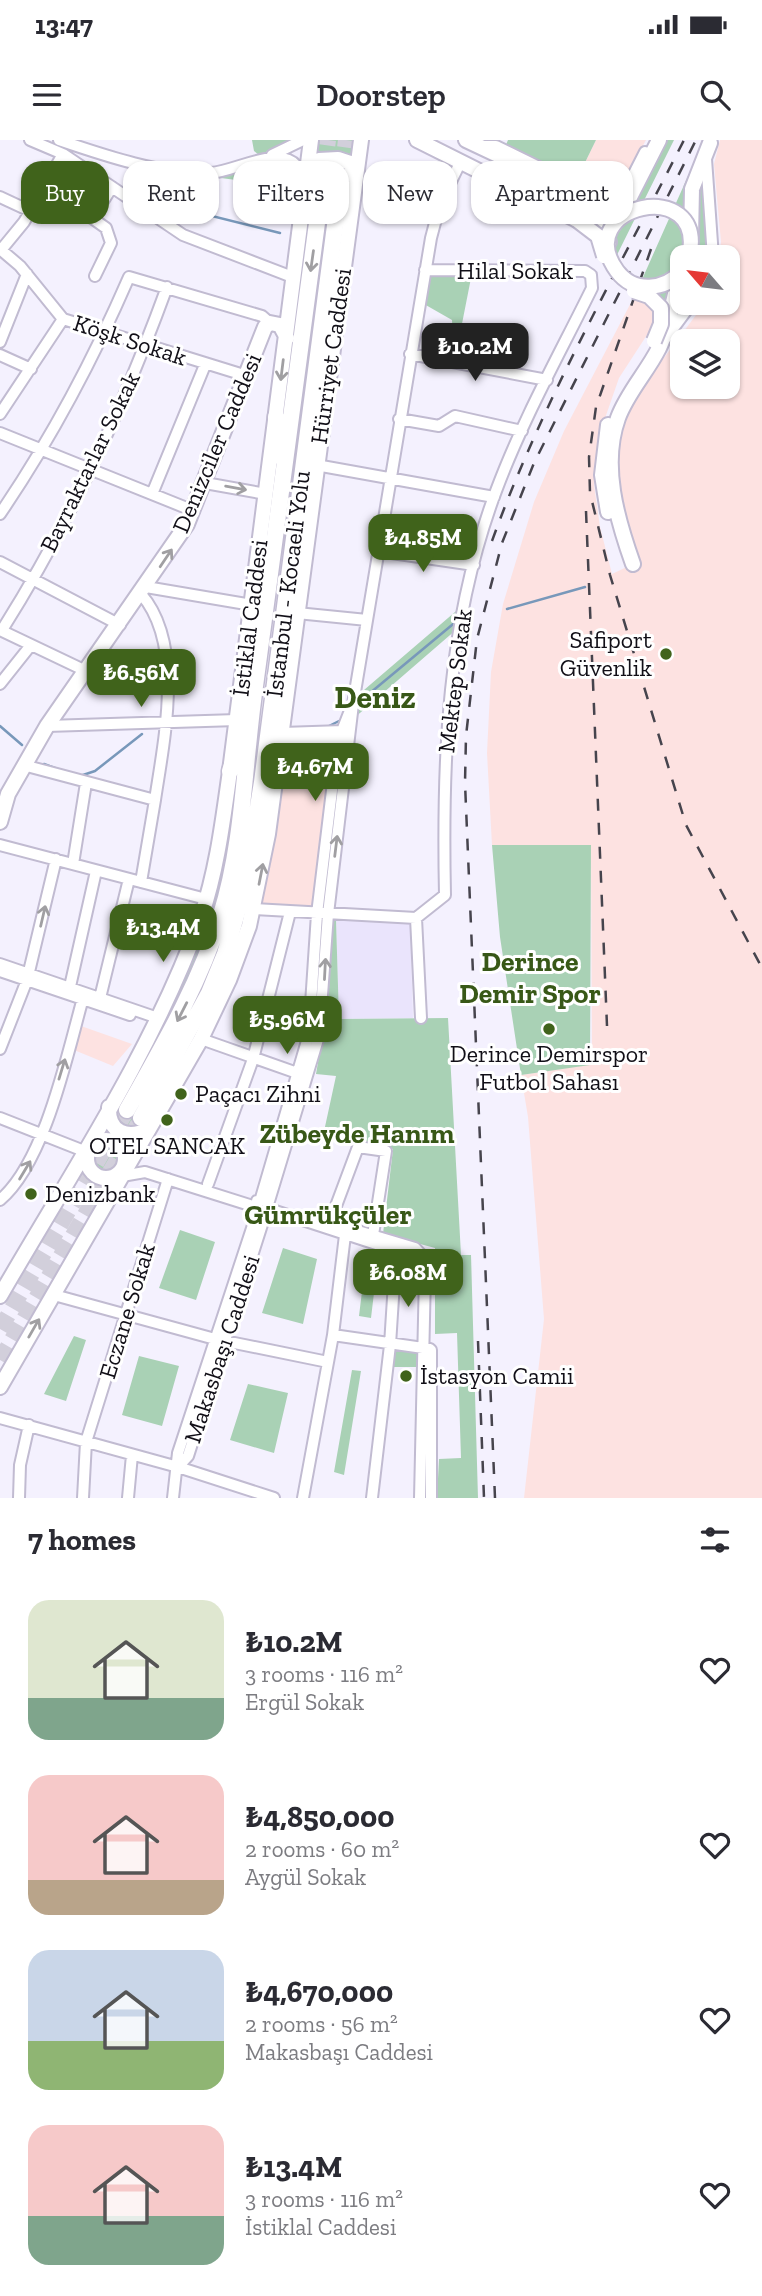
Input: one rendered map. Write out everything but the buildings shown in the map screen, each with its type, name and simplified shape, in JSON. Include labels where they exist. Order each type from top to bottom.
[{"type":"highway","points":[[139,1119],[222,912],[244,793],[274,492],[309,224]]},
{"type":"highway","name":"İstanbul - Kocaeli Yolu","points":[[139,1119],[209,993],[237,917],[254,834],[335,224]]},
{"type":"highway","points":[[274,492],[276,416]]},
{"type":"highway","points":[[280,642],[300,585]]},
{"type":"highway","points":[[230,771],[253,703]]},
{"type":"main road","points":[[308,161],[311,140]]},
{"type":"main road","name":"Hürriyet Caddesi","points":[[0,1387],[126,1167],[139,1119],[201,1039],[233,971],[254,909],[281,738],[318,441],[361,140]]},
{"type":"main road","points":[[318,441],[327,427],[361,201],[364,172],[358,160],[370,140]]},
{"type":"main road","points":[[416,140],[471,166]]},
{"type":"main road","points":[[633,191],[659,140]]},
{"type":"main road","points":[[633,201],[667,140]]},
{"type":"main road","points":[[690,245],[692,189],[710,141]]},
{"type":"main road","points":[[473,143],[510,161]]},
{"type":"main road","points":[[318,161],[346,161]]},
{"type":"main road","points":[[349,166],[354,173],[355,188]]},
{"type":"main road","points":[[633,210],[648,205],[670,210],[685,225],[689,245]]},
{"type":"main road","points":[[276,416],[280,329],[307,224]]},
{"type":"main road","points":[[582,224],[598,236],[609,268],[619,282],[649,296],[662,308]]},
{"type":"main road","points":[[592,224],[603,227],[611,257],[621,275],[635,284],[650,287],[660,293],[661,324],[656,345]]},
{"type":"main road","points":[[609,242],[617,224]]},
{"type":"main road","points":[[650,287],[670,281]]},
{"type":"main road","points":[[629,566],[605,503],[603,449],[611,413],[656,345],[670,305]]},
{"type":"main road","name":"Denizciler Caddesi","points":[[0,822],[8,794],[47,726],[144,590],[194,511],[265,327],[280,329]]},
{"type":"main road","name":"İstiklal Caddesi","points":[[1,1293],[157,1021],[206,899],[219,846],[252,605],[274,492]]},
{"type":"main road","points":[[109,1107],[109,1118],[119,1132],[129,1136],[139,1119]]},
{"type":"main road","points":[[100,1140],[112,1140],[125,1154],[126,1167],[109,1178],[96,1176],[88,1166],[85,1150],[100,1140]]},
{"type":"street","points":[[30,140],[63,154],[183,235],[295,278]]},
{"type":"street","points":[[59,140],[173,171],[233,170],[303,140]]},
{"type":"street","points":[[473,143],[497,143],[605,200],[617,202],[652,140]]},
{"type":"street","points":[[710,141],[706,163],[712,245]]},
{"type":"street","points":[[59,161],[63,154]]},
{"type":"street","points":[[266,158],[283,157],[293,161]]},
{"type":"street","name":"Makasbaşı Caddesi","points":[[173,1498],[178,1453],[220,1340],[303,1075],[344,736],[353,704],[410,354],[440,204],[461,161]]},
{"type":"street","points":[[109,192],[112,187]]},
{"type":"street","points":[[0,197],[21,203]]},
{"type":"street","points":[[1,250],[21,223]]},
{"type":"street","points":[[95,276],[108,250],[111,237],[99,224]]},
{"type":"street","name":"Köşk Sokak","points":[[1,250],[27,274],[63,319],[247,376]]},
{"type":"street","name":"Hilal Sokak","points":[[425,270],[585,271],[591,275],[593,288]]},
{"type":"street","points":[[0,342],[27,274]]},
{"type":"street","points":[[0,514],[44,450],[104,333],[129,277],[262,316],[280,329]]},
{"type":"street","name":"Bayraktarlar Sokak","points":[[1,630],[33,580],[89,468],[146,346],[167,287]]},
{"type":"street","name":"Mektep Sokak","points":[[416,918],[445,895],[444,776],[449,694],[465,597],[494,497],[522,431],[593,288]]},
{"type":"street","points":[[656,345],[682,315]]},
{"type":"street","points":[[0,414],[63,319]]},
{"type":"street","points":[[410,354],[547,380]]},
{"type":"street","points":[[0,355],[31,369]]},
{"type":"street","points":[[152,494],[205,365]]},
{"type":"street","points":[[399,419],[439,426],[455,416],[522,431]]},
{"type":"street","points":[[0,433],[194,511]]},
{"type":"street","points":[[316,465],[494,497]]},
{"type":"street","points":[[205,483],[274,492]]},
{"type":"street","points":[[378,551],[474,565]]},
{"type":"street","points":[[0,562],[120,625]]},
{"type":"street","points":[[144,590],[252,605]]},
{"type":"street","points":[[100,1000],[135,881],[155,800],[166,724],[167,673],[163,642],[154,611],[144,590]]},
{"type":"street","points":[[297,613],[367,620]]},
{"type":"street","points":[[1,630],[86,671]]},
{"type":"street","points":[[0,684],[31,645]]},
{"type":"street","points":[[47,726],[237,720]]},
{"type":"street","points":[[281,738],[344,736]]},
{"type":"street","points":[[23,765],[155,800]]},
{"type":"street","points":[[73,864],[86,783]]},
{"type":"street","points":[[0,845],[206,899]]},
{"type":"street","points":[[0,1049],[28,976],[56,859]]},
{"type":"street","points":[[69,989],[96,871]]},
{"type":"street","points":[[254,909],[416,918],[421,1018]]},
{"type":"street","points":[[208,1184],[253,1059],[290,912]]},
{"type":"street","points":[[0,964],[157,1021]]},
{"type":"street","points":[[0,971],[28,976]]},
{"type":"street","points":[[69,989],[83,998],[100,1000]]},
{"type":"street","points":[[0,1200],[22,1177],[42,1135],[83,998]]},
{"type":"street","points":[[201,1039],[303,1075]]},
{"type":"street","points":[[0,1118],[85,1150]]},
{"type":"street","points":[[330,1222],[358,1147],[386,1151],[373,1235]]},
{"type":"street","points":[[126,1167],[208,1184],[421,1262],[425,1274],[431,1498]]},
{"type":"street","points":[[126,1167],[415,1248],[430,1264],[420,1498]]},
{"type":"street","name":"Eczane Sokak","points":[[83,1498],[86,1442],[168,1179]]},
{"type":"street","points":[[303,1498],[333,1335],[345,1235]]},
{"type":"street","points":[[372,1498],[390,1345],[396,1251]]},
{"type":"street","points":[[54,1295],[220,1340],[328,1362]]},
{"type":"street","points":[[333,1335],[427,1349]]},
{"type":"street","points":[[0,1425],[0,1418],[29,1425],[178,1467],[274,1498]]},
{"type":"street","points":[[19,1498],[20,1465],[29,1425]]},
{"type":"street","points":[[128,1498],[132,1455]]},
{"type":"street","points":[[232,1498],[234,1485]]},
{"type":"shaded area","points":[[596,140],[646,140],[633,164],[633,161],[586,161]]},
{"type":"shaded area","points":[[720,140],[762,140],[762,1498],[524,1498],[544,1319],[528,1117],[521,1075],[592,1064],[591,846],[492,845],[487,753],[491,672],[503,604],[534,502],[564,431],[636,293],[657,305],[656,321],[619,378],[603,424],[595,461],[594,485],[600,527],[612,574],[633,564],[615,508],[618,419],[670,350],[670,399],[740,399],[740,329],[686,329],[696,315],[740,315],[740,245],[721,245],[714,164]]},
{"type":"shaded area","points":[[334,744],[314,912],[260,908],[287,745]]},
{"type":"shaded area","points":[[336,920],[410,921],[413,1018],[339,1019]]},
{"type":"shaded area","points":[[81,1026],[132,1044],[113,1066],[74,1050]]},
{"type":"green space","points":[[252,140],[293,140],[259,155],[254,151]]},
{"type":"green space","points":[[314,140],[358,140],[355,165],[349,165],[349,161],[311,161]]},
{"type":"green space","points":[[508,140],[596,140],[586,161],[534,161],[505,147]]},
{"type":"green space","points":[[661,140],[674,140],[633,223],[633,182]]},
{"type":"green space","points":[[704,140],[712,245],[670,245],[670,315],[683,315],[673,329],[670,329],[670,334],[659,349],[649,332],[659,314],[636,293]]},
{"type":"green space","points":[[233,169],[233,180],[219,178],[219,173]]},
{"type":"green space","points":[[585,224],[632,224],[613,263]]},
{"type":"green space","points":[[430,274],[471,278],[458,344],[453,340],[452,320],[424,304]]},
{"type":"green space","points":[[462,606],[457,629],[353,719],[357,696]]},
{"type":"green space","points":[[232,838],[217,907],[187,987],[140,1072],[198,944]]},
{"type":"green space","points":[[492,845],[591,845],[590,1065],[521,1075],[500,937]]},
{"type":"green space","points":[[333,920],[336,920],[339,1019],[448,1018],[461,1255],[471,1255],[478,1498],[437,1498],[439,1459],[461,1458],[457,1333],[435,1334],[435,1248],[383,1234],[393,1149],[323,1136],[336,1076],[316,1074],[328,1005]]},
{"type":"green space","points":[[128,1095],[121,1107],[147,1122],[143,1128],[120,1126],[118,1112]]},
{"type":"green space","points":[[107,1147],[116,1150],[119,1159],[116,1168],[107,1171],[98,1168],[95,1159],[98,1150]]},
{"type":"green space","points":[[180,1230],[215,1242],[196,1300],[159,1288]]},
{"type":"green space","points":[[283,1248],[317,1259],[303,1324],[262,1313]]},
{"type":"green space","points":[[365,1267],[377,1268],[371,1318],[359,1316]]},
{"type":"green space","points":[[74,1336],[86,1340],[66,1401],[44,1394]]},
{"type":"green space","points":[[392,1346],[422,1350],[421,1367],[390,1367]]},
{"type":"green space","points":[[139,1356],[179,1366],[162,1426],[122,1415]]},
{"type":"green space","points":[[352,1370],[361,1371],[344,1475],[334,1472]]},
{"type":"green space","points":[[248,1384],[288,1393],[274,1453],[230,1440]]},
{"type":"waterway","points":[[219,218],[280,233]]},
{"type":"waterway","points":[[507,609],[585,587]]},
{"type":"waterway","points":[[364,698],[458,620]]},
{"type":"waterway","points":[[329,726],[339,721]]},
{"type":"waterway","points":[[0,726],[22,745]]},
{"type":"waterway","points":[[80,776],[95,771],[142,734]]},
{"type":"waterway","points":[[44,764],[60,770]]},
{"type":"tunnel","points":[[325,161],[328,140]]},
{"type":"tunnel","points":[[343,161],[346,140]]},
{"type":"tunnel","points":[[0,1329],[127,1110]]},
{"type":"tunnel","points":[[0,1360],[138,1124]]},
{"type":"railway","points":[[492,541],[557,388],[684,140]]},
{"type":"railway","points":[[495,1498],[465,783],[466,736],[477,639],[502,543],[534,463],[696,140]]},
{"type":"railway","points":[[651,249],[596,407],[589,457],[590,493],[610,575],[686,825],[762,968]]},
{"type":"railway","points":[[586,511],[607,1026]]},
{"type":"railway","points":[[478,1341],[484,1498]]},
{"type":"place","name":"Safiport Güvenlik","points":[[666,654]]},
{"type":"place","name":"Derince Demirspor Futbol Sahası","points":[[549,1029]]},
{"type":"place","name":"Paçacı Zihni","points":[[181,1094]]},
{"type":"place","name":"OTEL SANCAK","points":[[167,1120]]},
{"type":"place","name":"Denizbank","points":[[31,1194]]},
{"type":"place","name":"İstasyon Camii","points":[[406,1376]]},
{"type":"district","name":"Deniz","points":[[375,697]]},
{"type":"district","name":"Derince Demir Spor","points":[[530,977]]},
{"type":"district","name":"Zübeyde Hanım","points":[[357,1133]]},
{"type":"district","name":"Gümrükçüler","points":[[328,1214]]}]
